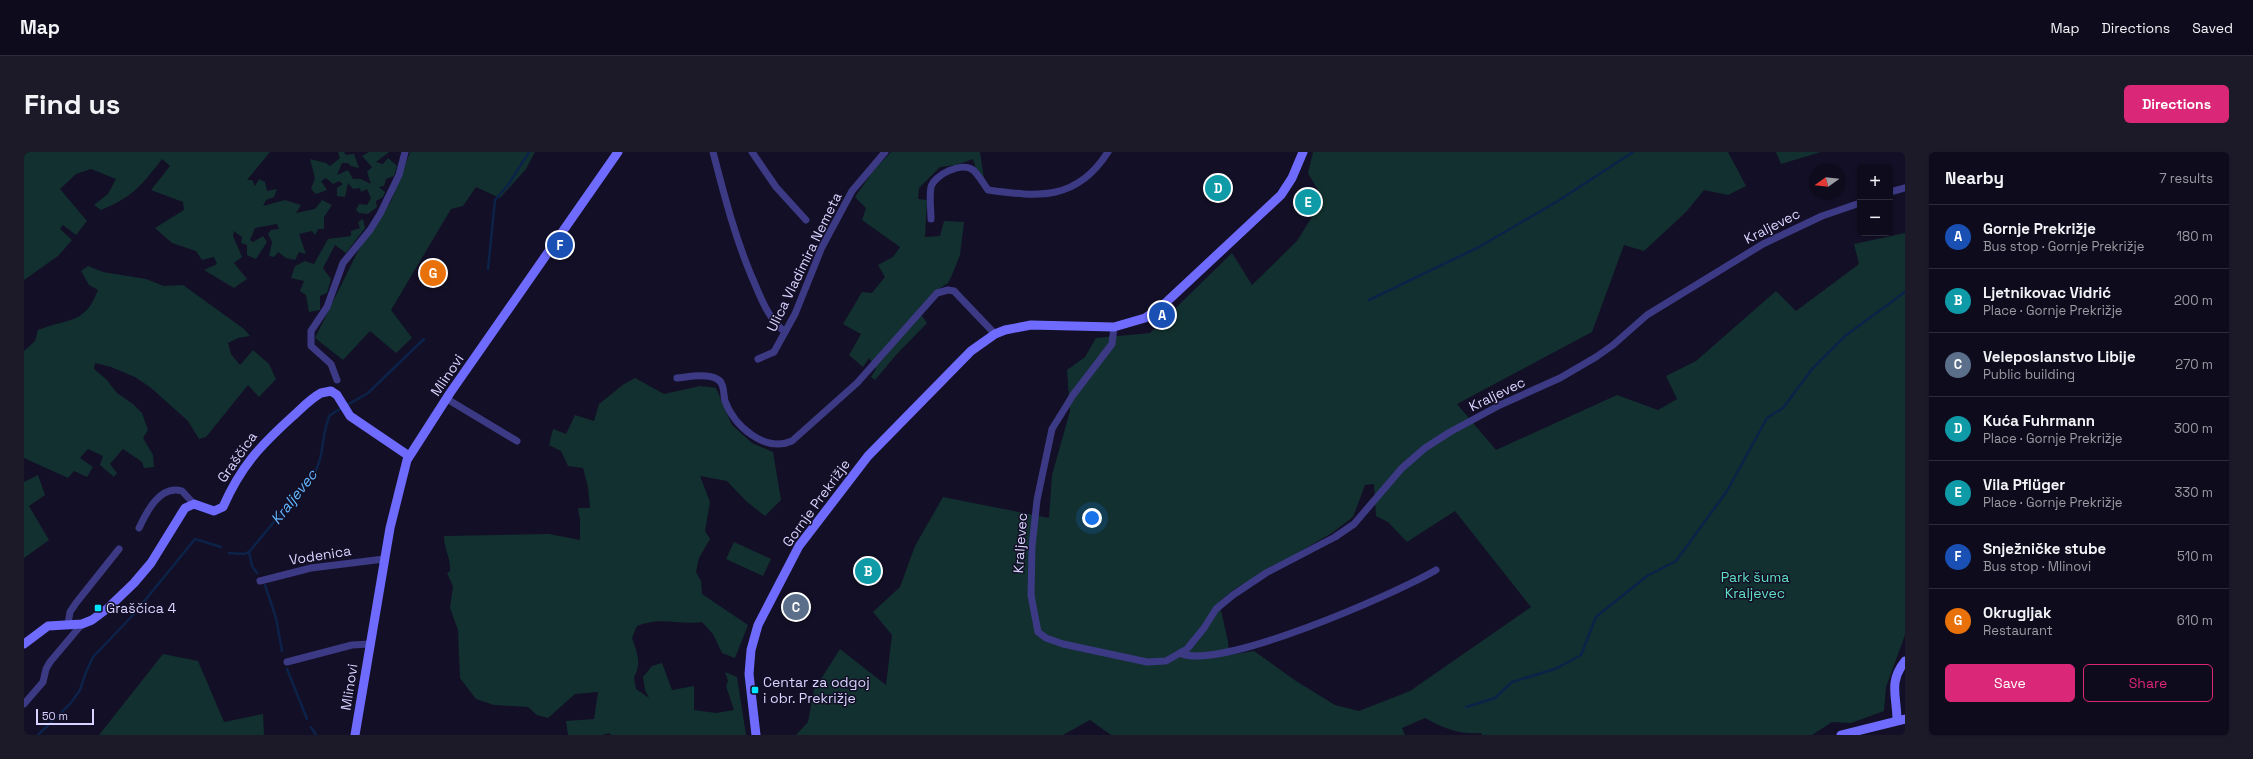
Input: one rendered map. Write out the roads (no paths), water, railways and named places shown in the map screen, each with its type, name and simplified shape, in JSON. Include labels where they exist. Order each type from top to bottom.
[{"type":"street","points":[[337,380],[331,364],[311,346],[311,331],[327,307],[345,259],[370,230],[383,208],[398,175],[405,152]]},
{"type":"street","name":"Mlinovi","points":[[355,735],[384,559],[403,468],[409,456],[447,399],[618,152]]},
{"type":"street","points":[[713,152],[731,223],[742,252],[769,315],[785,332]]},
{"type":"street","points":[[752,152],[776,187],[806,220]]},
{"type":"street","name":"Ulica Vladimira Nemeta","points":[[758,359],[774,352],[805,291],[822,247],[852,191],[884,152]]},
{"type":"street","points":[[931,219],[931,188],[934,180],[938,176],[958,168],[968,167],[973,170],[988,190],[1024,195],[1052,194],[1063,191],[1082,181],[1108,152]]},
{"type":"street","name":"Gornje Prekrižje","points":[[756,735],[749,674],[750,650],[768,603],[799,546],[868,456],[971,351],[995,334],[1005,330],[1031,325],[1114,327],[1145,318],[1160,308],[1280,195],[1292,178],[1304,152]]},
{"type":"street","points":[[1893,191],[1905,188]]},
{"type":"street","name":"Kraljevec","points":[[1114,327],[1112,344],[1073,395],[1052,428],[1037,500],[1032,547],[1031,595],[1038,632],[1046,638],[1063,644],[1147,662],[1166,661],[1187,649],[1204,628],[1216,609],[1233,595],[1266,573],[1335,537],[1354,524],[1374,498],[1425,448],[1450,432],[1560,378],[1590,360],[1613,345],[1646,315],[1763,244],[1822,216],[1857,204]]},
{"type":"street","points":[[677,378],[708,376],[718,379],[723,385],[725,401],[738,423],[753,436],[774,444],[783,445],[792,441],[857,383],[937,294],[948,290],[954,291],[995,334]]},
{"type":"street","name":"Graščica","points":[[194,504],[214,510],[221,509],[248,462],[275,431],[321,393],[333,392],[344,405],[350,416],[409,456]]},
{"type":"street","points":[[447,399],[517,441]]},
{"type":"street","points":[[24,644],[48,626],[82,624],[92,620],[108,608],[134,583],[162,548],[179,515],[185,508],[194,504],[182,491],[175,490],[166,494],[150,506],[139,528]]},
{"type":"street","points":[[68,624],[70,612],[76,603],[119,549]]},
{"type":"street","name":"Vodenica","points":[[260,581],[311,568],[384,559]]},
{"type":"street","points":[[1180,653],[1186,656],[1221,654],[1276,638],[1401,589],[1436,570]]},
{"type":"street","points":[[24,704],[43,682],[46,669],[50,662],[82,624]]},
{"type":"street","name":"Mlinovi","points":[[287,662],[352,645],[370,644]]},
{"type":"street","points":[[1842,735],[1901,720],[1893,687],[1905,661]]},
{"type":"waterway","name":"Kraljevec","points":[[488,269],[495,200],[508,185],[529,152]]},
{"type":"waterway","points":[[1369,300],[1479,247],[1558,201],[1633,152]]},
{"type":"waterway","points":[[1466,707],[1495,698],[1512,682],[1555,669],[1581,655],[1596,617],[1647,576],[1676,561],[1727,491],[1767,418],[1783,408],[1812,369],[1845,336],[1905,292]]},
{"type":"waterway","name":"Kraljevec","points":[[257,573],[252,566],[249,552],[315,472],[320,458],[325,429],[330,415],[368,393],[424,339]]},
{"type":"waterway","points":[[38,735],[70,704],[80,690],[93,657],[133,615],[195,539],[221,547]]},
{"type":"waterway","points":[[229,553],[244,554],[249,552]]},
{"type":"waterway","name":"Kraljevec","points":[[265,585],[276,618],[282,651]]},
{"type":"waterway","name":"Kraljevec","points":[[287,669],[307,719]]},
{"type":"waterway","name":"Kraljevec","points":[[311,727],[316,735]]},
{"type":"place","name":"Kuća Fuhrmann","points":[[1218,188]]},
{"type":"place","name":"Vila Pflüger","points":[[1308,202]]},
{"type":"place","name":"Snježničke stube","points":[[560,245]]},
{"type":"place","name":"Okrugljak","points":[[433,273]]},
{"type":"place","name":"Gornje Prekrižje","points":[[1162,315]]},
{"type":"place","name":"Ljetnikovac Vidrić","points":[[868,571]]},
{"type":"place","name":"Veleposlanstvo Libije","points":[[796,607]]},
{"type":"place","name":"Graščica 4","points":[[98,608]]},
{"type":"place","name":"Centar za odgoj i obr. Prekrižje","points":[[755,690]]},
{"type":"park label","name":"Park šuma Kraljevec","points":[[1755,586]]}]
